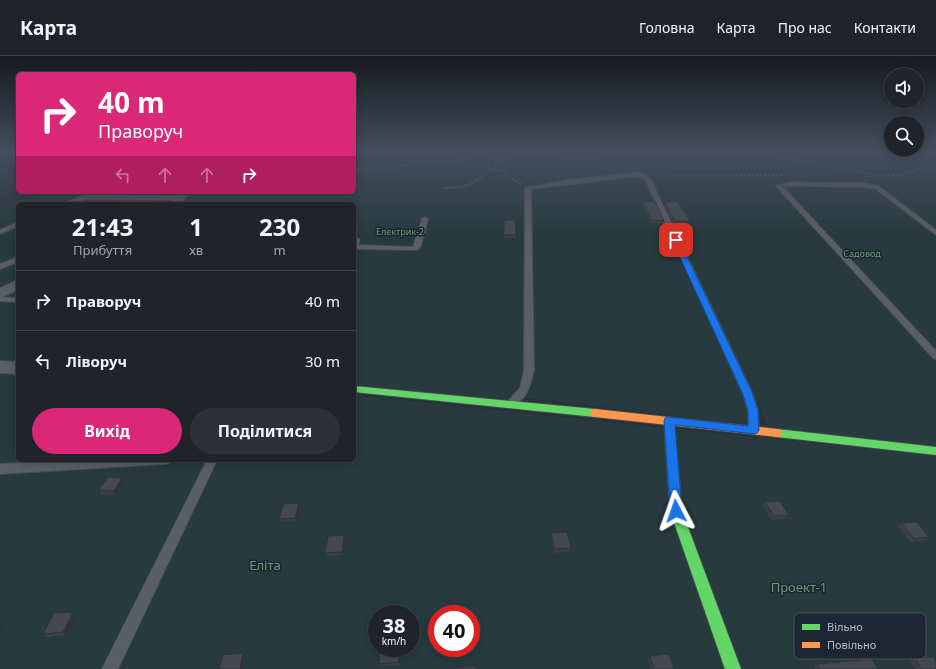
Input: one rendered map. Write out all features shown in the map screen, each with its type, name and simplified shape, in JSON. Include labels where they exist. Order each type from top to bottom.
[{"type":"street","points":[[0,294],[16,285]]},
{"type":"street","points":[[0,367],[16,368]]},
{"type":"street","points":[[356,389],[754,430],[936,451]]},
{"type":"street","points":[[669,421],[676,511],[733,669]]},
{"type":"lane","points":[[510,404],[524,389],[529,370],[528,188],[579,181]]},
{"type":"lane","points":[[648,181],[747,392],[753,410],[754,430]]},
{"type":"lane","points":[[936,233],[878,188],[864,185],[789,184],[779,186],[936,356]]},
{"type":"lane","points":[[71,202],[85,197],[180,198]]},
{"type":"lane","points":[[356,248],[415,249],[418,246],[425,219]]},
{"type":"lane","points":[[0,232],[16,225]]},
{"type":"lane","points":[[0,267],[16,260]]},
{"type":"lane","points":[[0,299],[16,300]]},
{"type":"lane","points":[[0,469],[128,462]]},
{"type":"lane","points":[[110,669],[211,462]]},
{"type":"path","points":[[516,181],[528,188]]},
{"type":"green space","points":[[356,181],[936,181],[936,446],[768,428],[758,402],[746,401],[749,413],[745,424],[525,398],[532,380],[525,380],[518,390],[506,400],[356,385],[356,202],[179,202],[188,194],[356,194]]},
{"type":"green space","points":[[71,194],[179,194],[172,202],[16,202],[16,283],[0,291],[0,208],[21,199]]},
{"type":"green space","points":[[16,289],[16,364],[0,363],[0,297]]},
{"type":"green space","points":[[0,373],[16,374],[16,462],[356,462],[356,395],[936,456],[936,669],[0,669]]},
{"type":"building","points":[[642,201],[655,201],[664,221],[652,220]]},
{"type":"building","points":[[665,202],[678,202],[690,221],[674,221]]},
{"type":"building","points":[[504,220],[515,220],[516,235],[504,235]]},
{"type":"building","points":[[108,477],[122,478],[114,491],[99,490]]},
{"type":"building","points":[[780,501],[789,515],[774,516],[765,502]]},
{"type":"building","points":[[299,503],[295,518],[279,519],[283,504]]},
{"type":"building","points":[[917,522],[929,537],[914,539],[901,523]]},
{"type":"building","points":[[567,532],[571,548],[555,549],[551,533]]},
{"type":"building","points":[[344,535],[342,552],[325,553],[328,536]]},
{"type":"building","points":[[73,612],[63,632],[43,634],[54,613]]},
{"type":"building","points":[[243,653],[240,669],[219,669],[223,655]]},
{"type":"building","points":[[669,654],[674,669],[654,669],[650,656]]},
{"type":"building","points":[[379,657],[399,657],[399,662],[379,664]]},
{"type":"building","points":[[926,657],[933,657],[936,661],[936,669],[922,669],[916,659],[926,659]]},
{"type":"building","points":[[872,659],[878,669],[820,669],[818,664]]},
{"type":"building","points":[[475,666],[476,669],[455,669],[455,668]]},
{"type":"waterway","points":[[443,188],[463,187],[476,181]]},
{"type":"traffic: fast","points":[[356,389],[595,413]]},
{"type":"traffic: fast","points":[[669,421],[676,511],[733,669]]},
{"type":"traffic: fast","points":[[777,433],[936,451]]},
{"type":"traffic: slow","points":[[595,413],[777,433]]},
{"type":"route","points":[[676,240],[747,392],[753,410],[754,430],[669,421],[676,511]]},
{"type":"park label","name":"Електрик-2","points":[[400,232]]},
{"type":"park label","name":"Садовод","points":[[862,254]]},
{"type":"park label","name":"Еліта","points":[[265,565]]},
{"type":"park label","name":"Проект-1","points":[[799,587]]}]
